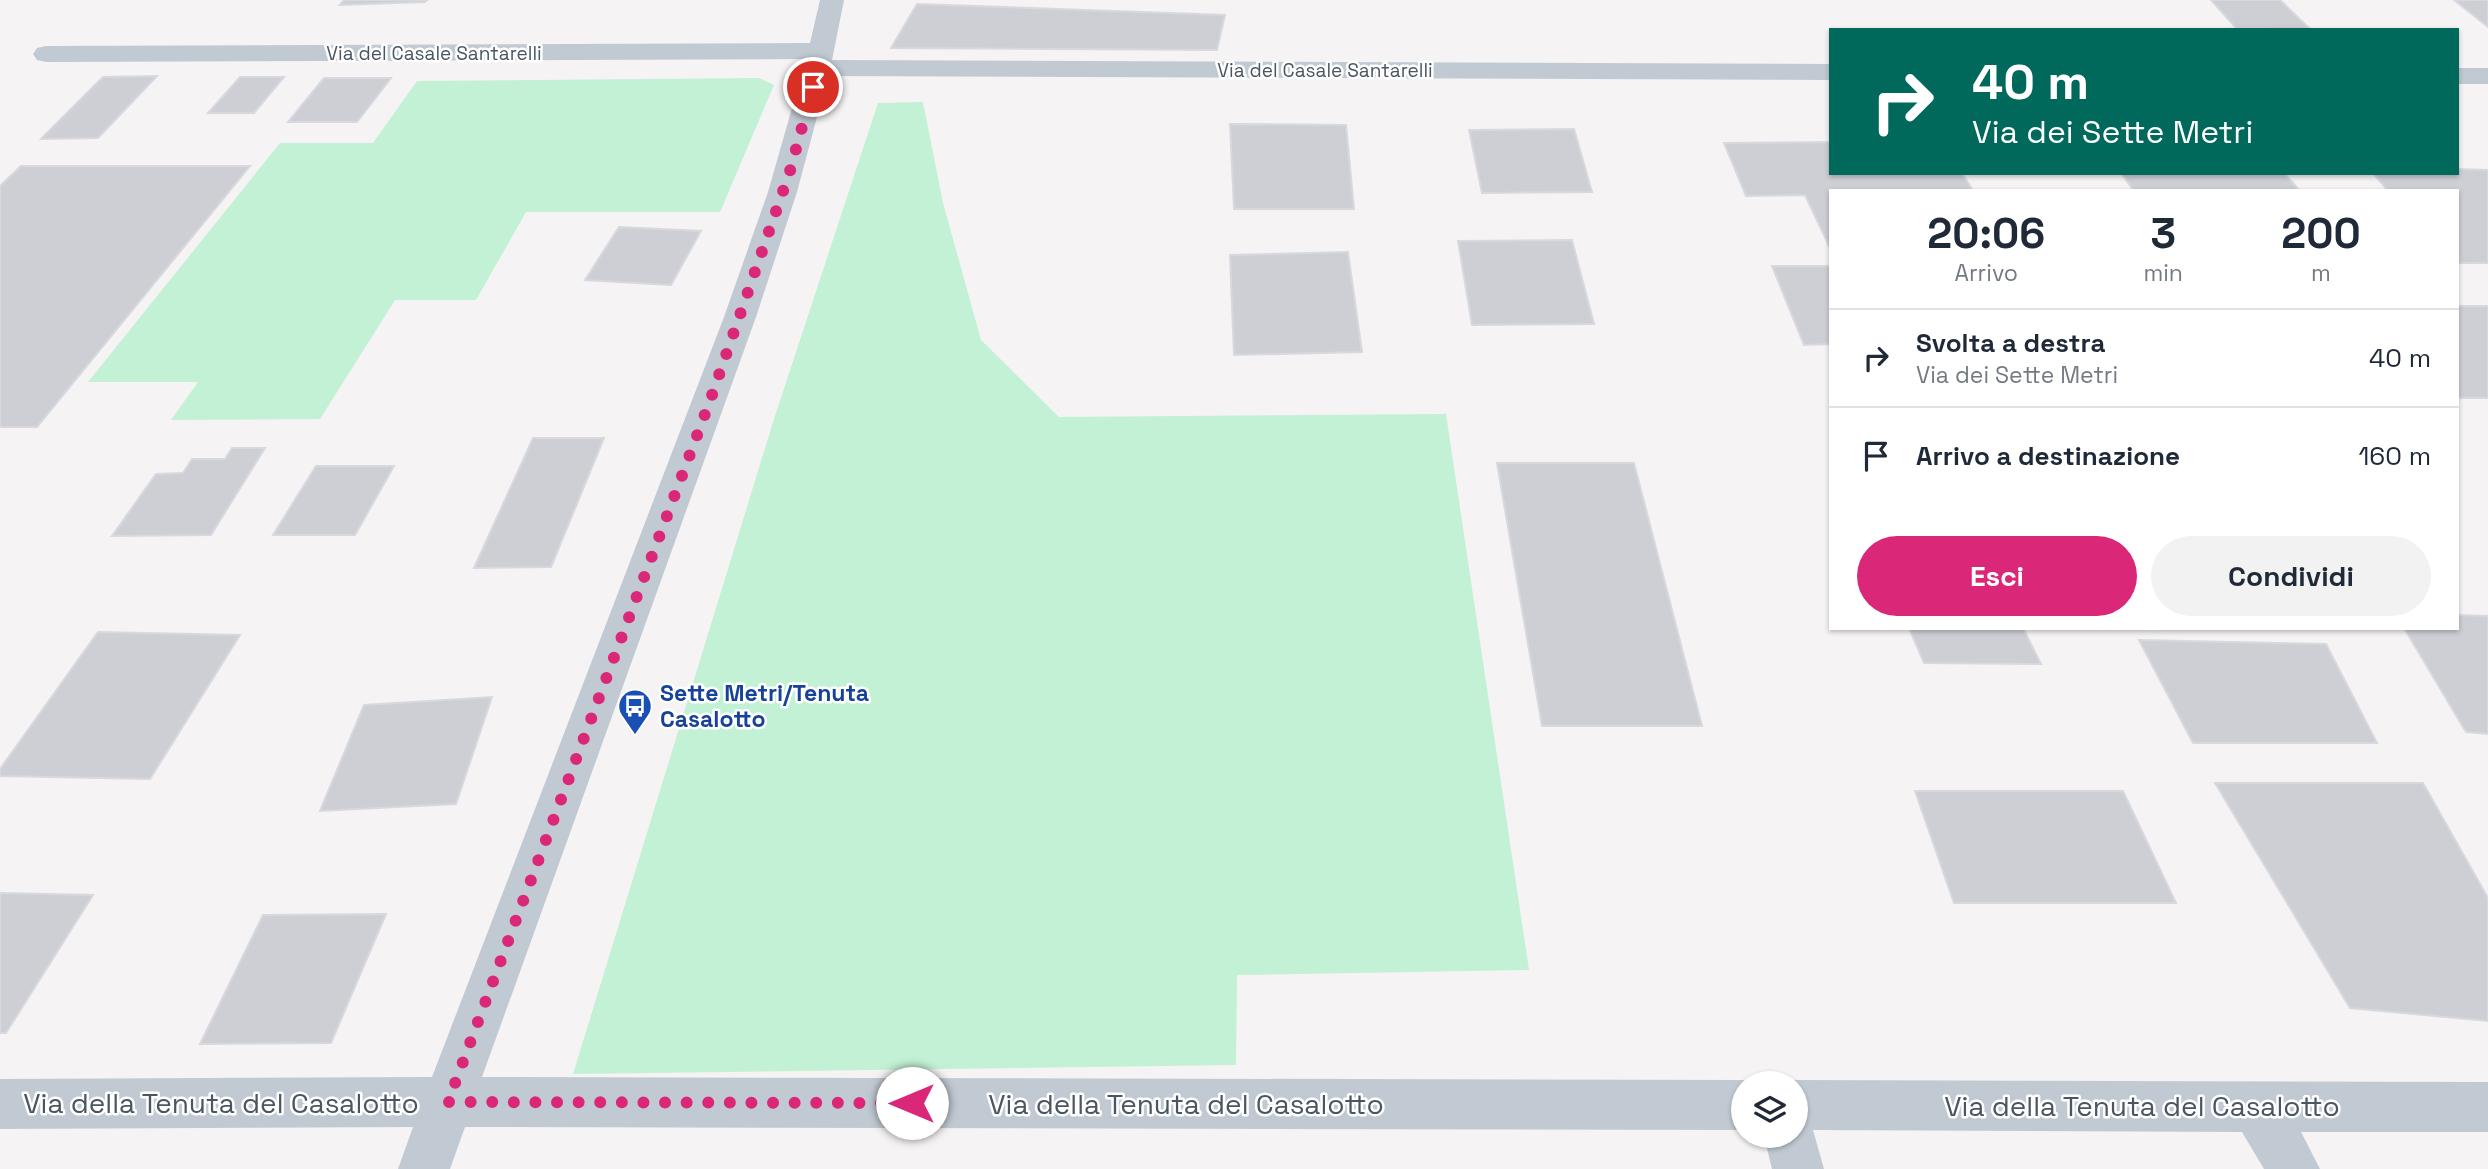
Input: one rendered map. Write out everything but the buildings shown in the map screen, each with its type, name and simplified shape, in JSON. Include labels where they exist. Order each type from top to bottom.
[{"type":"street","points":[[424,1169],[711,398],[790,171],[820,60],[832,0]]},
{"type":"street","name":"Via del Casale Santarelli","points":[[46,54],[1829,72]]},
{"type":"street","points":[[2459,76],[2488,76]]},
{"type":"street","name":"Via della Tenuta del Casalotto","points":[[0,1104],[448,1102],[1731,1105]]},
{"type":"street","name":"Via della Tenuta del Casalotto","points":[[1808,1105],[2488,1107]]},
{"type":"street","points":[[2256,1107],[2294,1169]]},
{"type":"street","points":[[1793,1148],[1798,1169]]},
{"type":"green space","points":[[759,78],[774,85],[720,212],[526,212],[476,300],[395,300],[320,419],[171,420],[198,382],[88,382],[280,143],[373,143],[417,81]]},
{"type":"green space","points":[[923,102],[943,203],[981,340],[1059,417],[1446,414],[1529,970],[1237,975],[1236,1065],[573,1074],[774,419],[878,103]]},
{"type":"place","name":"Sette Metri/Tenuta Casalotto","points":[[635,736]]},
{"type":"route","points":[[813,87],[799,144],[711,398],[448,1102],[912,1103]]}]
